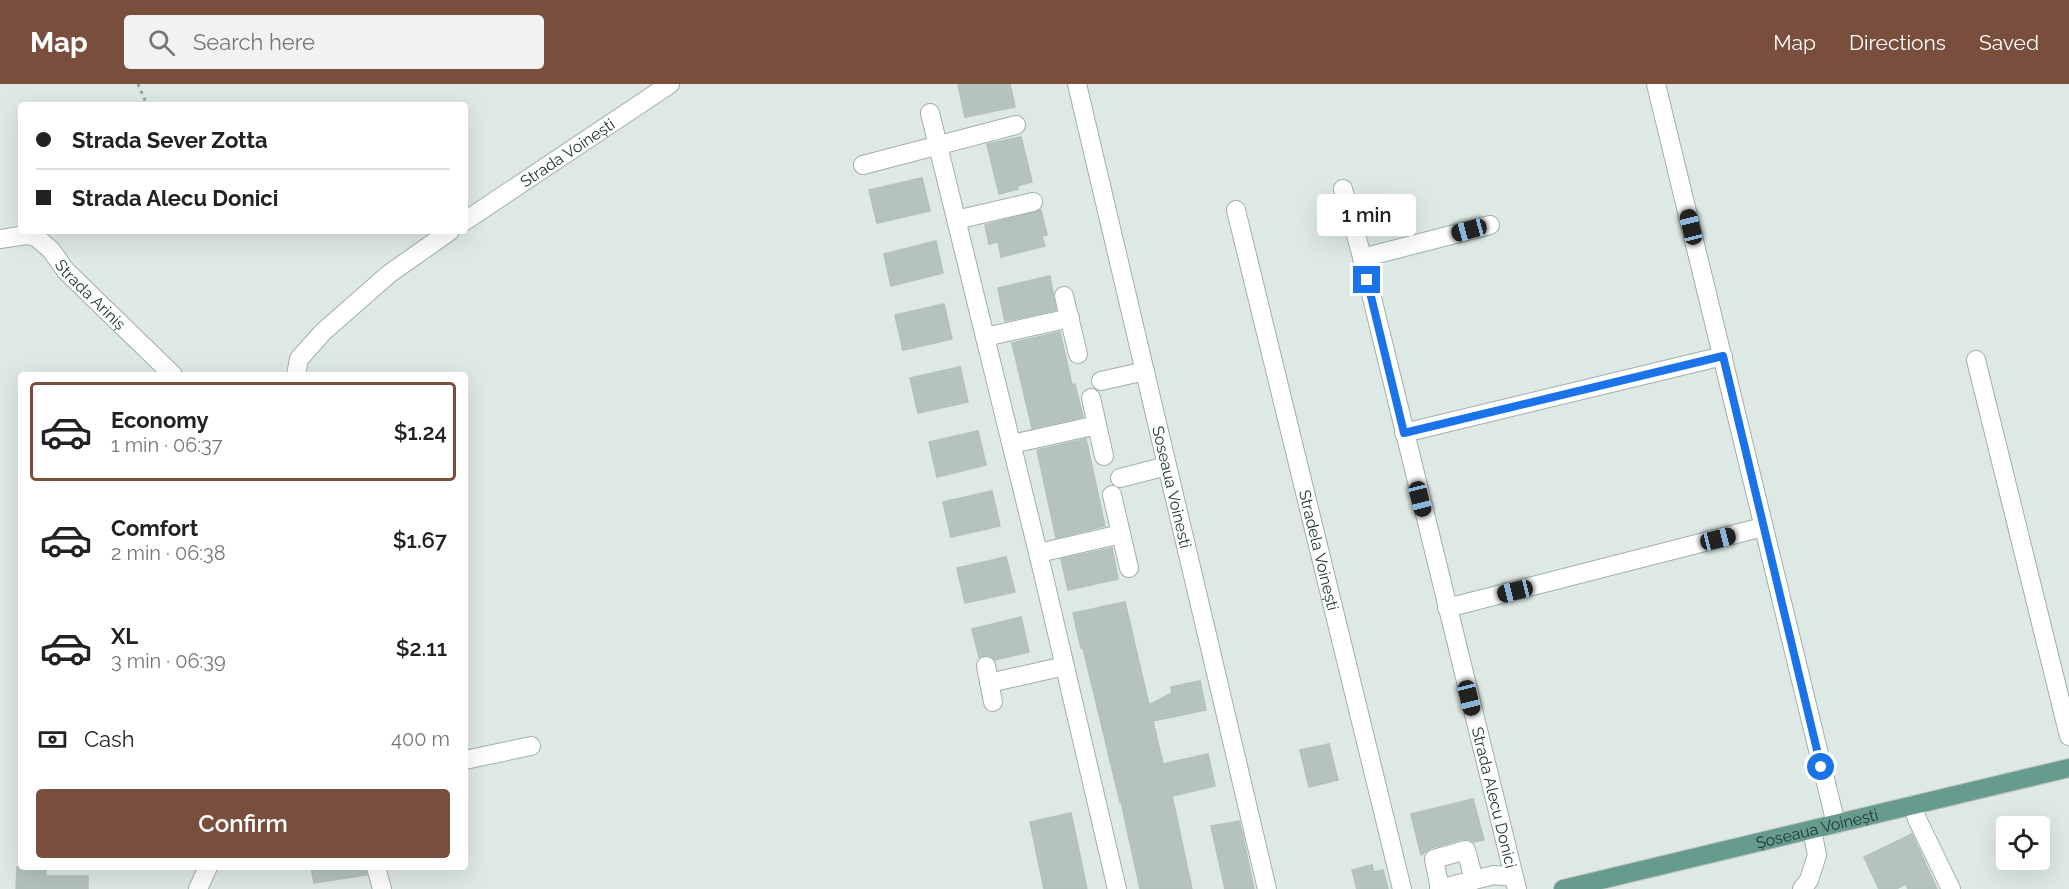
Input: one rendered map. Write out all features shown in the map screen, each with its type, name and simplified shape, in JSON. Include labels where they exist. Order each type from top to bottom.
[{"type":"main road","name":"Șoseaua Voinești","points":[[1563,889],[2069,768]]},
{"type":"street","name":"Strada Voinești","points":[[468,218],[670,84]]},
{"type":"street","name":"Soseaua Voinesti","points":[[1077,84],[1267,889]]},
{"type":"street","points":[[1656,84],[1836,824]]},
{"type":"street","points":[[930,112],[1039,554],[1117,889]]},
{"type":"street","points":[[863,165],[1016,125]]},
{"type":"street","name":"Strada Alecu Donici","points":[[1343,189],[1516,883]]},
{"type":"street","points":[[956,220],[1033,202]]},
{"type":"street","name":"Stradela Voinești","points":[[1236,210],[1402,889]]},
{"type":"street","points":[[1361,255],[1490,225]]},
{"type":"street","points":[[296,372],[298,359],[323,332],[389,274],[446,234]]},
{"type":"street","name":"Strada Ariniș","points":[[0,239],[26,235],[36,237],[51,250],[66,271],[170,372]]},
{"type":"street","points":[[1064,296],[1078,354]]},
{"type":"street","points":[[985,337],[1070,318]]},
{"type":"street","points":[[1404,433],[1723,356]]},
{"type":"street","points":[[1976,360],[2069,736]]},
{"type":"street","points":[[1101,381],[1145,371]]},
{"type":"street","points":[[1091,398],[1104,456]]},
{"type":"street","points":[[1012,444],[1097,424]]},
{"type":"street","points":[[1120,478],[1167,466]]},
{"type":"street","points":[[1113,495],[1130,568]]},
{"type":"street","points":[[1447,608],[1763,527]]},
{"type":"street","points":[[1039,554],[1121,534]]},
{"type":"street","points":[[993,702],[987,675],[1065,666]]},
{"type":"street","points":[[468,758],[531,746]]},
{"type":"street","points":[[1913,805],[1917,819],[1951,889]]},
{"type":"street","points":[[1802,889],[1809,880],[1817,855],[1812,830]]},
{"type":"street","points":[[1474,880],[1466,850],[1434,859],[1439,889],[1494,875],[1516,883]]},
{"type":"street","points":[[198,889],[207,870]]},
{"type":"street","points":[[377,870],[382,889]]},
{"type":"path","points":[[138,84],[146,102]]},
{"type":"building","points":[[958,84],[1010,84],[1015,107],[965,117]]},
{"type":"building","points":[[1021,137],[1032,182],[999,194],[987,144]]},
{"type":"building","points":[[922,178],[930,211],[877,223],[869,190]]},
{"type":"building","points":[[1041,210],[1047,235],[1042,236],[1045,246],[1001,257],[998,242],[989,244],[985,225]]},
{"type":"building","points":[[936,241],[943,273],[891,286],[884,254]]},
{"type":"building","points":[[1050,276],[1056,310],[1005,321],[998,288]]},
{"type":"building","points":[[944,304],[952,339],[903,350],[895,315]]},
{"type":"building","points":[[1060,332],[1072,385],[1075,384],[1083,417],[1032,428],[1012,343]]},
{"type":"building","points":[[960,367],[968,402],[918,413],[910,378]]},
{"type":"building","points":[[978,431],[986,465],[937,477],[929,442]]},
{"type":"building","points":[[1086,439],[1105,526],[1056,538],[1037,450]]},
{"type":"building","points":[[992,491],[1000,526],[951,537],[943,502]]},
{"type":"building","points":[[1112,548],[1118,579],[1068,590],[1061,559]]},
{"type":"building","points":[[1006,557],[1015,592],[965,603],[957,568]]},
{"type":"building","points":[[1125,602],[1149,705],[1172,693],[1171,687],[1200,681],[1206,710],[1153,721],[1163,764],[1208,754],[1215,786],[1172,796],[1192,889],[1140,889],[1121,801],[1083,648],[1081,648],[1073,613]]},
{"type":"building","points":[[1021,617],[1029,652],[995,660],[989,655],[979,657],[972,629]]},
{"type":"building","points":[[1329,744],[1338,780],[1309,787],[1300,750]]},
{"type":"building","points":[[1473,799],[1484,840],[1474,842],[1463,839],[1431,848],[1421,855],[1411,814]]},
{"type":"building","points":[[1071,813],[1087,889],[1044,889],[1030,822]]},
{"type":"building","points":[[1239,821],[1254,889],[1225,889],[1211,826]]},
{"type":"building","points":[[1912,834],[1937,889],[1908,889],[1906,884],[1896,889],[1879,889],[1864,857]]},
{"type":"building","points":[[1372,865],[1374,872],[1383,870],[1388,889],[1357,889],[1352,870]]},
{"type":"building","points":[[17,867],[18,870],[46,870],[46,876],[88,876],[88,889],[16,889]]},
{"type":"building","points":[[312,870],[366,870],[367,875],[314,883]]},
{"type":"route","points":[[1367,280],[1404,433],[1723,356],[1821,767]]}]
